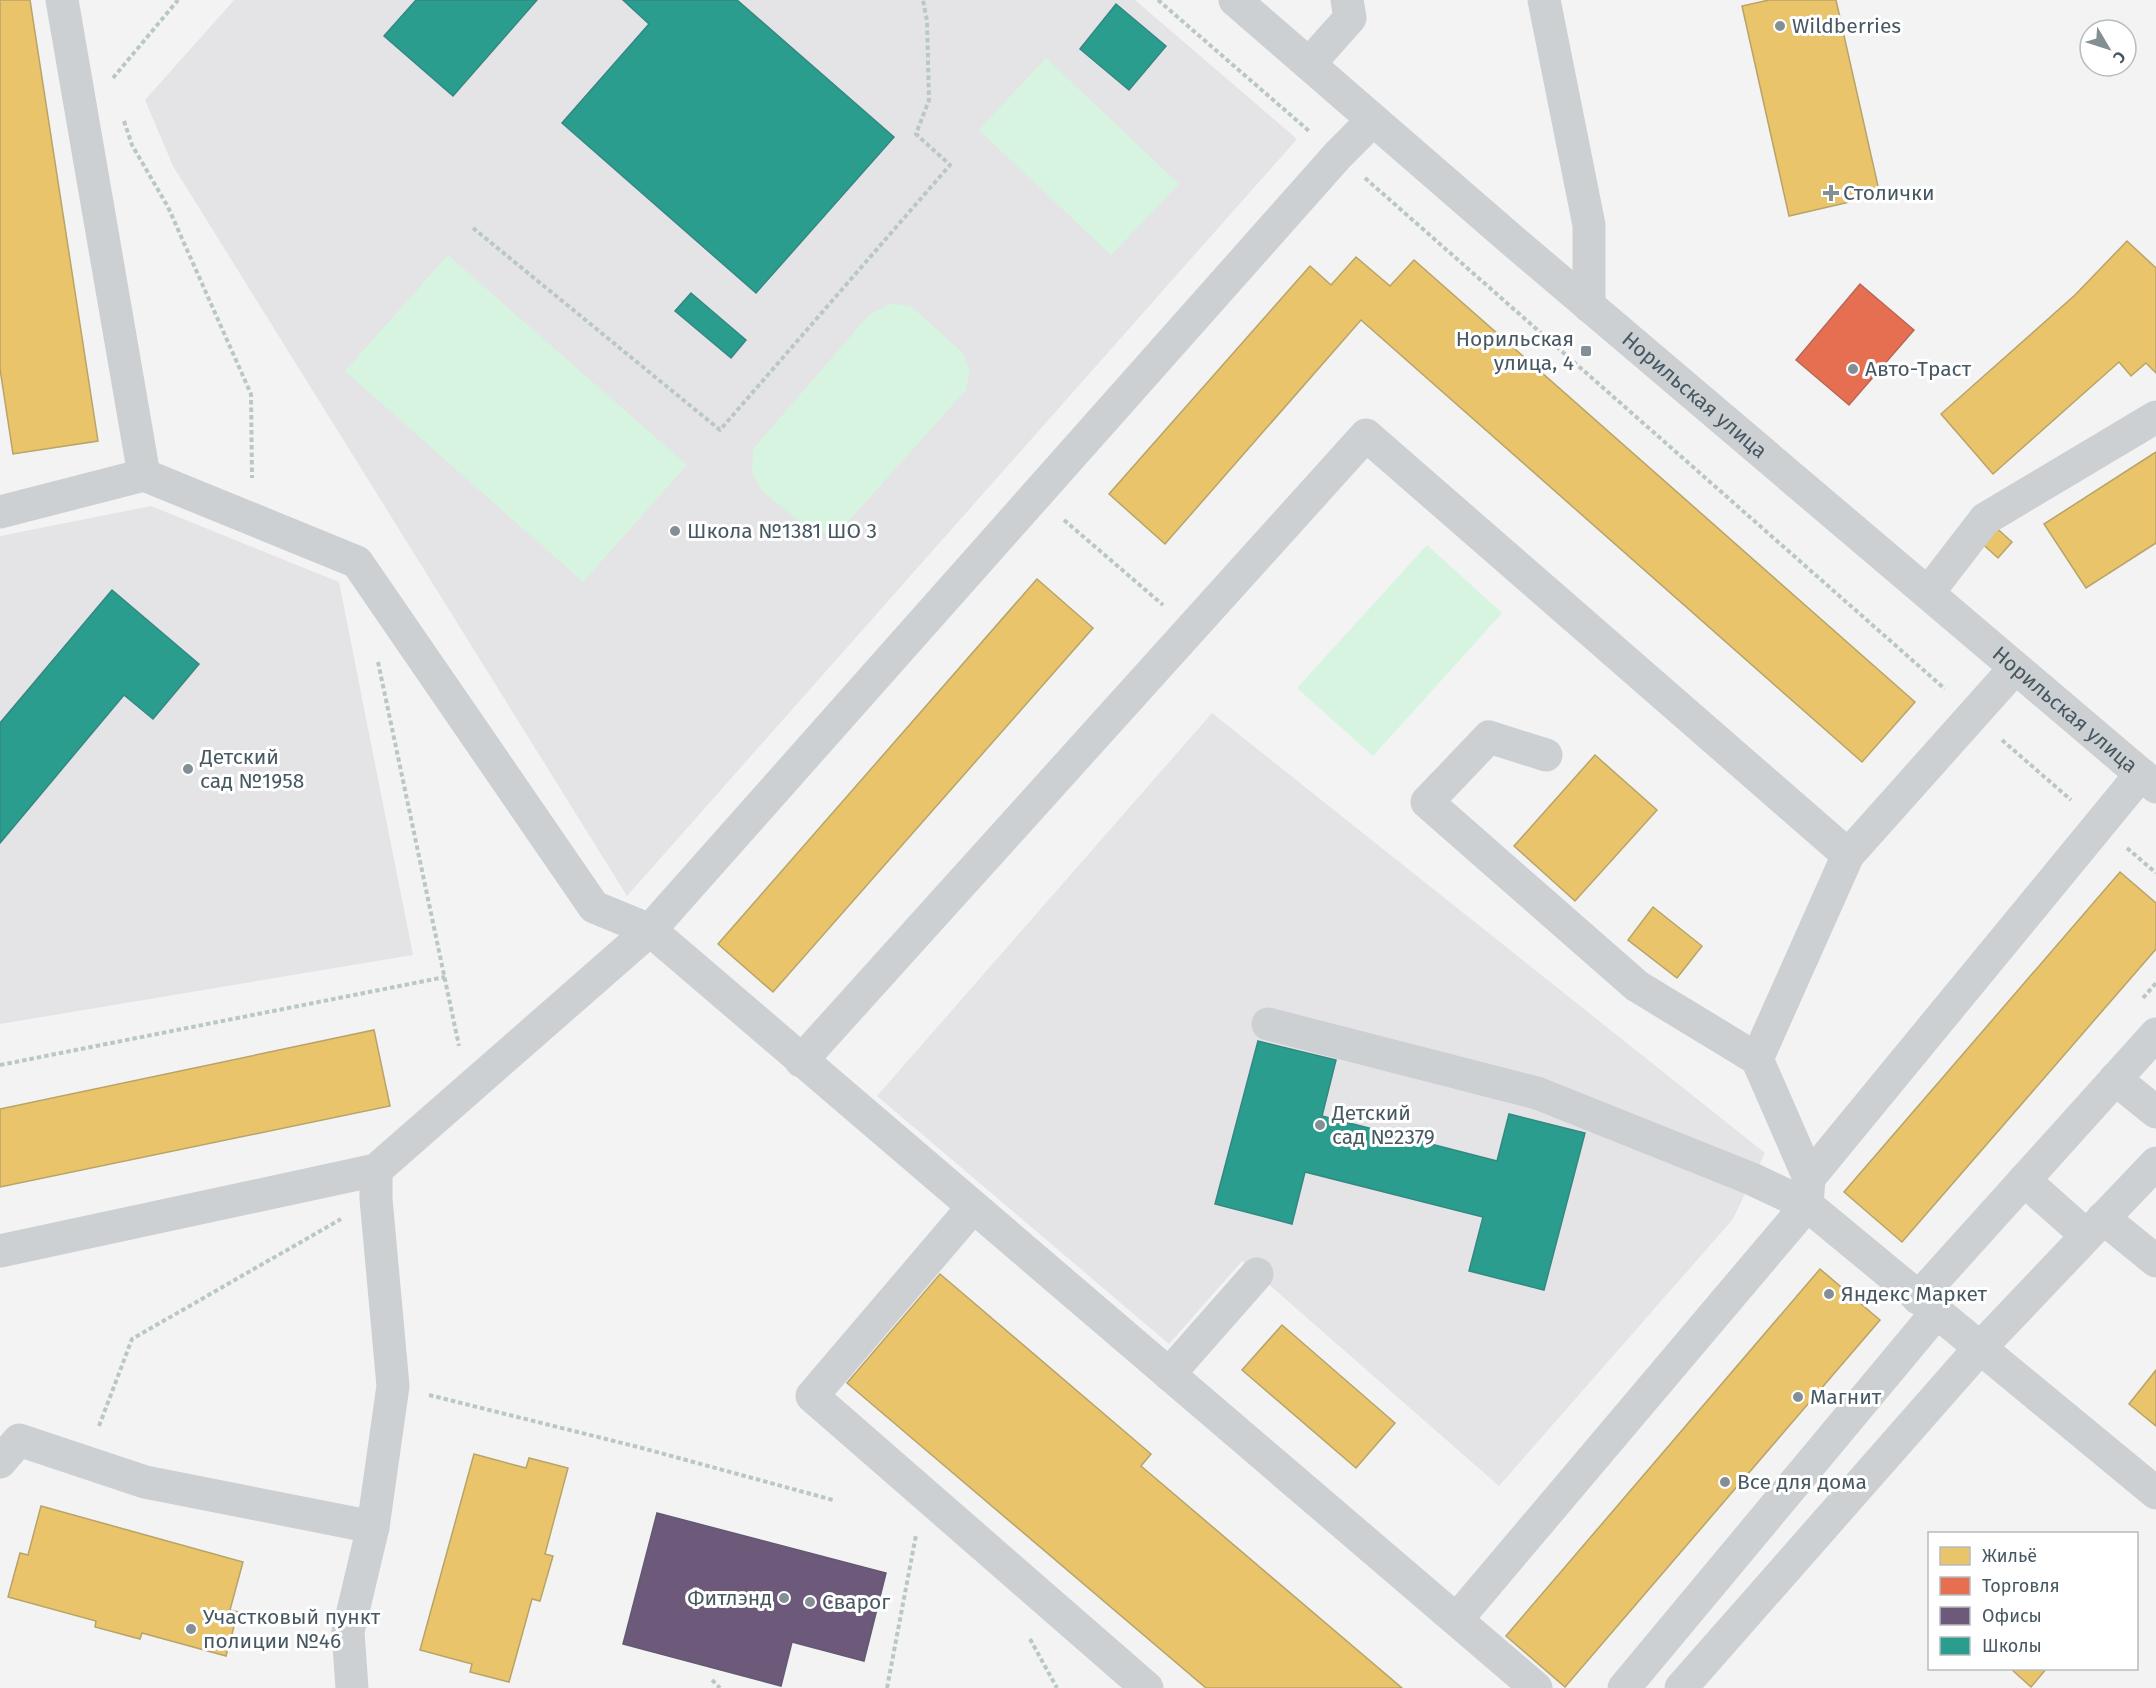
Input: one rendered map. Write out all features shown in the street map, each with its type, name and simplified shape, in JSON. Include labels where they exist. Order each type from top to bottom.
[{"type":"street","points":[[62,0],[144,475]]},
{"type":"street","name":"Норильская улица","points":[[1235,0],[1589,306],[2148,780]]},
{"type":"street","points":[[1309,64],[1350,18],[1347,0]]},
{"type":"street","points":[[1544,0],[1589,225],[1589,306]]},
{"type":"street","points":[[0,1251],[376,1184],[468,1089],[650,930],[1338,155],[1373,120]]},
{"type":"street","points":[[1928,594],[1985,519],[2156,417]]},
{"type":"street","points":[[801,1061],[1366,435],[1848,855]]},
{"type":"street","points":[[0,512],[144,475],[357,562],[594,907],[650,930],[1536,1688]]},
{"type":"street","points":[[1757,1059],[1848,855],[2015,668]]},
{"type":"street","points":[[1546,755],[1489,736],[1427,802],[1637,986],[1757,1059],[1808,1192],[1928,1305],[2156,1493]]},
{"type":"street","points":[[1456,1619],[1808,1192],[2099,824],[2148,780]]},
{"type":"street","points":[[1269,1024],[1537,1093],[1752,1179],[1808,1192]]},
{"type":"street","points":[[1670,1688],[1633,1676],[1928,1305],[2024,1180],[2156,1034]]},
{"type":"street","points":[[2115,1079],[2156,1112]]},
{"type":"street","points":[[1681,1688],[1979,1349],[2156,1163]]},
{"type":"street","points":[[2024,1180],[2094,1227],[2156,1261]]},
{"type":"street","points":[[352,1688],[348,1632],[373,1527],[393,1386],[376,1184]]},
{"type":"street","points":[[973,1207],[812,1396],[1147,1688]]},
{"type":"street","points":[[1169,1374],[1257,1274]]},
{"type":"street","points":[[0,1462],[19,1440],[145,1482],[373,1527]]},
{"type":"path","points":[[111,82],[178,0]]},
{"type":"path","points":[[473,228],[720,429],[950,165],[916,135],[929,100],[927,21],[922,0]]},
{"type":"path","points":[[1158,0],[1338,155],[2156,873]]},
{"type":"path","points":[[121,113],[132,145],[168,207],[251,394],[253,519]]},
{"type":"path","points":[[1036,495],[1191,629]]},
{"type":"path","points":[[377,654],[468,1089]]},
{"type":"path","points":[[0,1065],[445,977]]},
{"type":"path","points":[[85,1462],[132,1339],[376,1184]]},
{"type":"path","points":[[393,1386],[642,1448],[833,1500]]},
{"type":"path","points":[[887,1688],[923,1495]]},
{"type":"path","points":[[712,1680],[720,1688]]},
{"type":"shaded area","name":"Школа №1381 ШО 3","points":[[234,0],[1135,0],[1297,139],[627,896],[173,166],[145,100]]},
{"type":"shaded area","name":"Детский сад №1958","points":[[151,506],[339,582],[413,955],[0,1024],[0,536]]},
{"type":"shaded area","name":"Детский сад №2379","points":[[1212,713],[1765,1153],[1733,1219],[1499,1486],[1242,1261],[1169,1344],[877,1096]]},
{"type":"green space","points":[[1046,58],[1179,184],[1111,255],[979,130]]},
{"type":"green space","points":[[448,255],[687,465],[583,582],[345,371]]},
{"type":"green space","points":[[891,303],[912,307],[963,353],[970,372],[965,391],[846,524],[826,533],[809,529],[761,490],[752,473],[753,449],[868,316]]},
{"type":"green space","points":[[1427,545],[1502,613],[1373,756],[1297,688]]},
{"type":"building: Жильё","points":[[0,0],[30,0],[98,441],[13,454],[0,369]]},
{"type":"building: Жильё","points":[[1769,0],[1836,0],[1880,195],[1789,216],[1742,6]]},
{"type":"building: Жильё","points":[[2127,241],[2156,268],[2156,373],[2146,363],[2131,376],[2119,362],[1993,474],[1941,414],[2075,295]]},
{"type":"building: Жильё","points":[[1356,257],[1390,286],[1414,260],[1915,702],[1862,762],[1361,320],[1165,544],[1109,494],[1310,266],[1331,285]]},
{"type":"building: Жильё","points":[[2156,452],[2156,543],[2086,588],[2044,524]]},
{"type":"building: Жильё","points":[[1992,524],[2012,542],[1998,558],[1978,540]]},
{"type":"building: Жильё","points":[[1037,579],[1093,628],[773,992],[718,944]]},
{"type":"building: Жильё","points":[[1595,755],[1657,810],[1575,901],[1514,846]]},
{"type":"building: Жильё","points":[[2120,872],[2156,903],[2156,949],[1902,1242],[1844,1192]]},
{"type":"building: Жильё","points":[[1653,907],[1702,946],[1677,978],[1628,940]]},
{"type":"building: Жильё","points":[[374,1030],[390,1106],[0,1187],[0,1109]]},
{"type":"building: Жильё","points":[[1820,1269],[1880,1320],[1565,1687],[1506,1636]]},
{"type":"building: Жильё","points":[[940,1274],[1151,1454],[1141,1466],[1402,1688],[1206,1688],[847,1383]]},
{"type":"building: Жильё","points":[[1282,1325],[1395,1423],[1356,1468],[1242,1370]]},
{"type":"building: Жильё","points":[[2156,1370],[2156,1426],[2129,1404]]},
{"type":"building: Жильё","points":[[474,1454],[526,1468],[529,1458],[568,1468],[545,1554],[553,1556],[540,1601],[532,1599],[509,1682],[470,1672],[472,1664],[420,1650]]},
{"type":"building: Жильё","points":[[41,1506],[243,1562],[230,1610],[238,1612],[226,1656],[142,1633],[140,1639],[95,1627],[96,1621],[8,1597],[20,1553],[28,1555]]},
{"type":"building: Жильё","points":[[2012,1670],[2045,1670],[2031,1687]]},
{"type":"building: Торговля","points":[[1860,284],[1914,330],[1849,405],[1796,360]]},
{"type":"building: Офисы","points":[[657,1513],[886,1573],[864,1661],[792,1642],[781,1686],[623,1644]]},
{"type":"building: Школы","points":[[416,0],[537,0],[453,96],[384,36]]},
{"type":"building: Школы","points":[[623,0],[737,0],[894,137],[756,293],[562,123],[649,24]]},
{"type":"building: Школы","points":[[1116,4],[1166,46],[1129,90],[1080,49]]},
{"type":"building: Школы","points":[[691,293],[746,340],[731,358],[675,311]]},
{"type":"building: Школы","points":[[112,590],[199,664],[153,719],[124,695],[0,843],[0,723]]},
{"type":"building: Школы","points":[[1258,1041],[1336,1060],[1322,1116],[1497,1161],[1509,1114],[1585,1133],[1544,1290],[1469,1271],[1483,1217],[1305,1172],[1292,1224],[1215,1204]]},
{"type":"place","name":"Wildberries","points":[[1780,26]]},
{"type":"place","name":"Столички","points":[[1831,193]]},
{"type":"place","name":"Норильская улица, 4","points":[[1586,351]]},
{"type":"place","name":"Авто-Траст","points":[[1853,369]]},
{"type":"place","name":"Школа №1381 ШО 3","points":[[675,531]]},
{"type":"place","name":"Детский сад №1958","points":[[188,769]]},
{"type":"place","name":"Детский сад №2379","points":[[1320,1125]]},
{"type":"place","name":"Яндекс Маркет","points":[[1829,1294]]},
{"type":"place","name":"Магнит","points":[[1798,1397]]},
{"type":"place","name":"Все для дома","points":[[1725,1482]]},
{"type":"place","name":"Фитлэнд","points":[[784,1598]]},
{"type":"place","name":"Сварог","points":[[810,1602]]},
{"type":"place","name":"Участковый пункт полиции №46","points":[[191,1629]]}]
